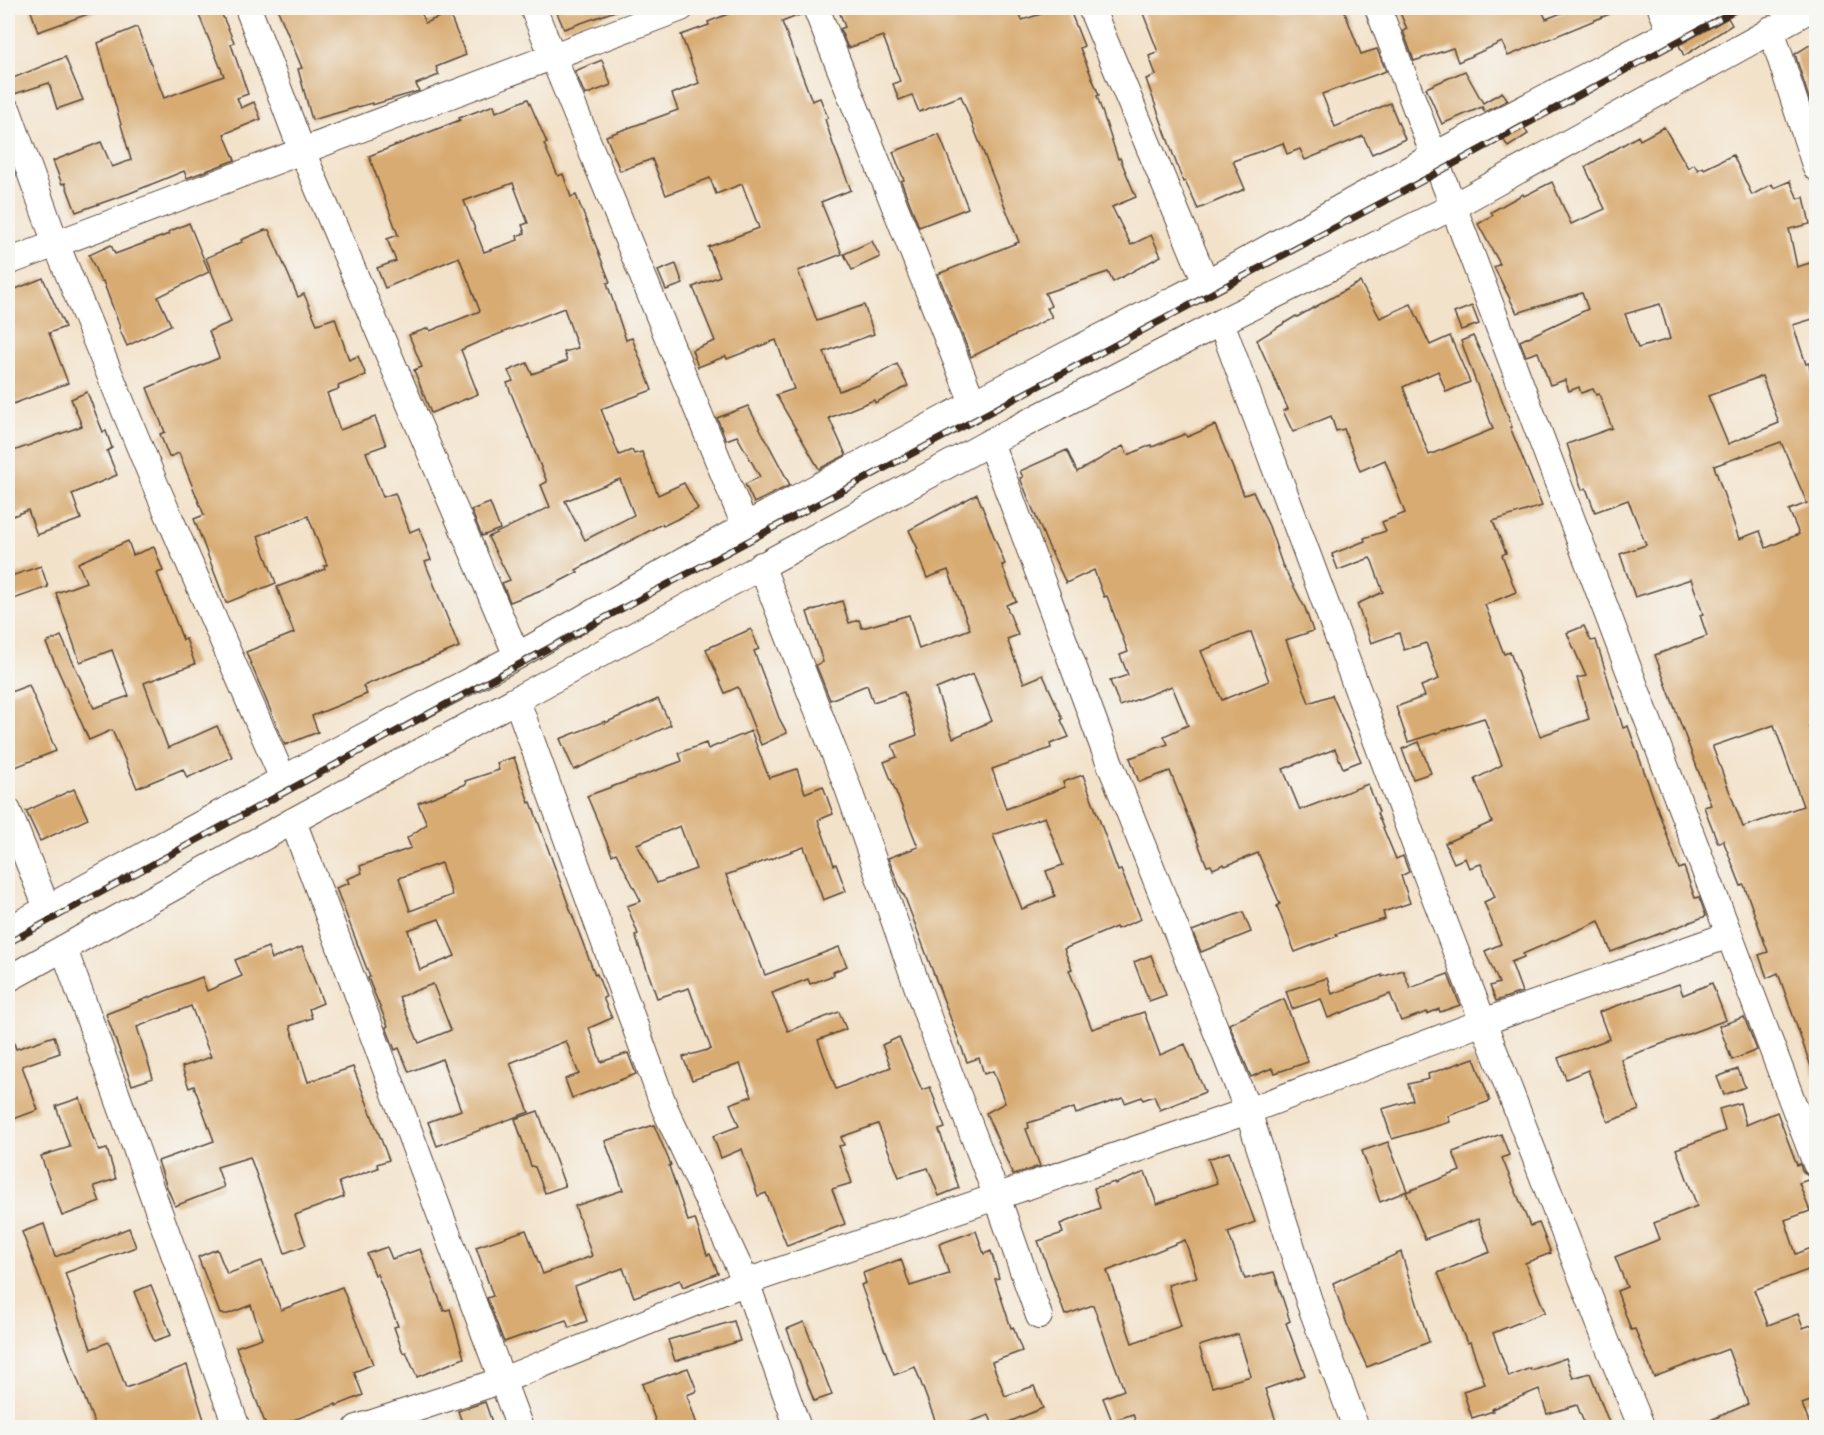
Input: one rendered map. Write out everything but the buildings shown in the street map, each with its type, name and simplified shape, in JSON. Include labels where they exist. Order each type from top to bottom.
[{"type":"street","points":[[248,8],[302,151],[517,656]]},
{"type":"street","points":[[533,8],[745,526]]},
{"type":"street","points":[[8,262],[681,8]]},
{"type":"street","points":[[816,8],[973,403]]},
{"type":"street","points":[[1091,8],[1206,283]]},
{"type":"street","points":[[1378,8],[1816,1164]]},
{"type":"street","points":[[1661,8],[1671,33]]},
{"type":"street","points":[[8,930],[283,779],[517,656],[745,526],[973,403],[1206,283],[1433,156],[1717,8]]},
{"type":"street","points":[[8,979],[760,565],[1221,322],[1454,206],[1812,8]]},
{"type":"street","points":[[1771,29],[1816,168]]},
{"type":"street","points":[[8,111],[56,244],[155,484],[283,779]]},
{"type":"street","points":[[1221,322],[1429,882],[1642,1428]]},
{"type":"street","points":[[990,442],[1103,746],[1248,1111],[1310,1304],[1356,1428]]},
{"type":"street","points":[[760,565],[848,788],[929,1020],[997,1197],[1039,1316]]},
{"type":"street","points":[[517,700],[665,1109],[746,1282],[798,1428]]},
{"type":"street","points":[[8,811],[47,908]]},
{"type":"street","points":[[293,821],[520,1428]]},
{"type":"street","points":[[357,1428],[503,1380],[746,1282],[1248,1111],[1483,1022],[1728,935]]},
{"type":"street","points":[[64,949],[237,1428]]},
{"type":"railway","points":[[8,943],[608,616],[1439,172],[1739,8]]}]
